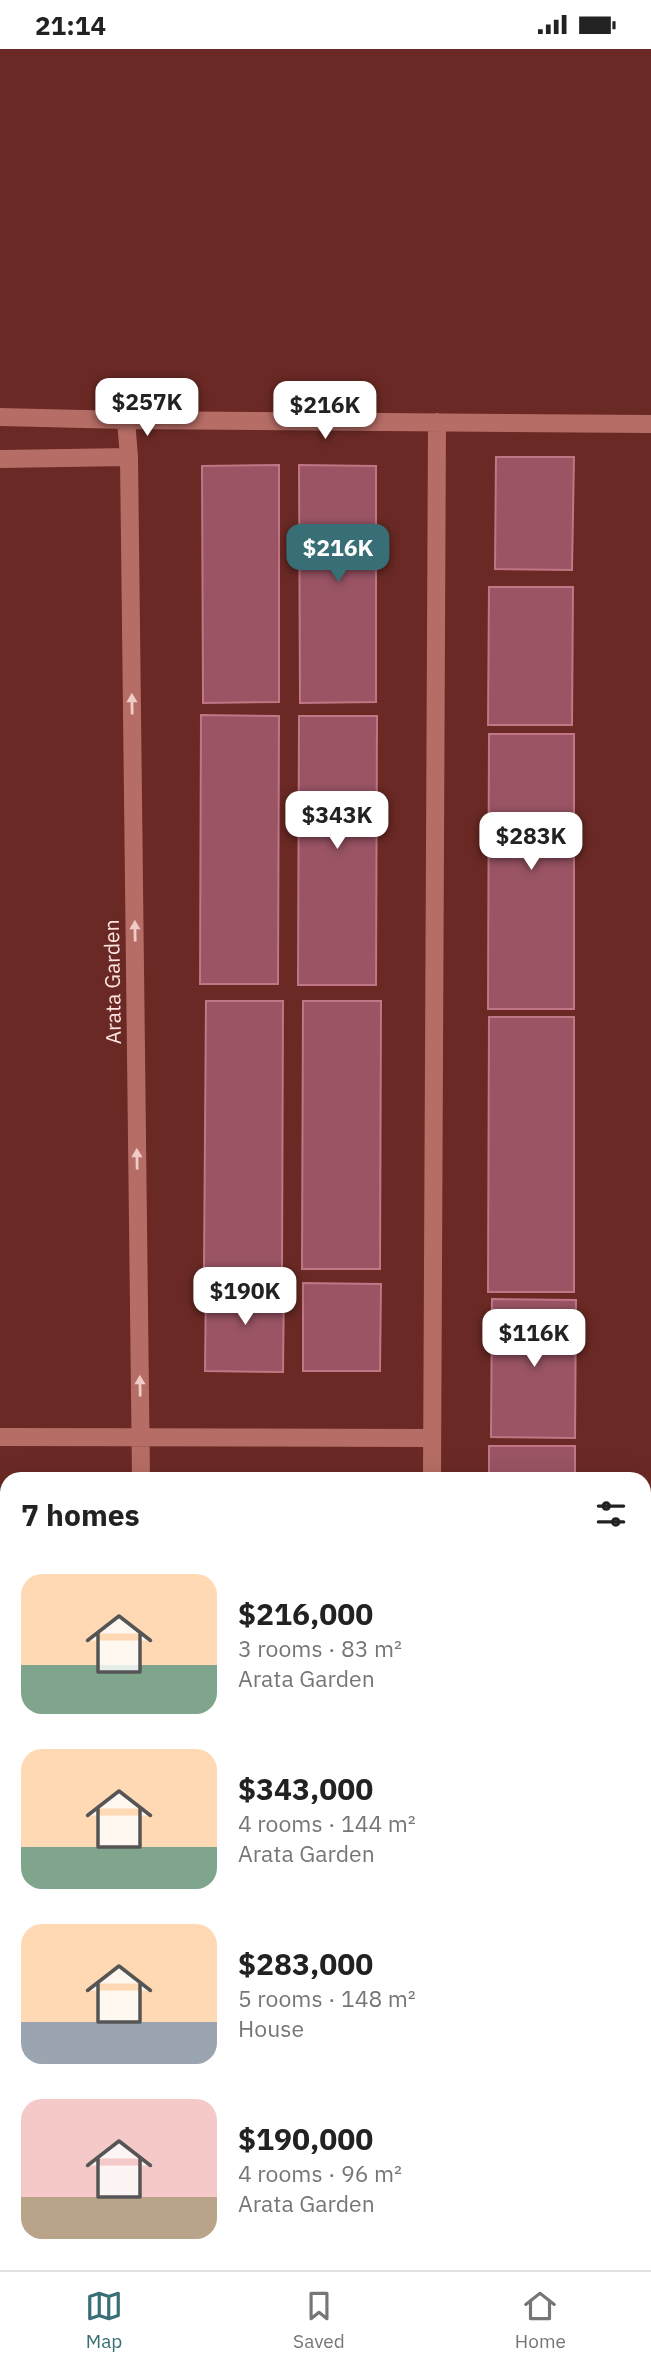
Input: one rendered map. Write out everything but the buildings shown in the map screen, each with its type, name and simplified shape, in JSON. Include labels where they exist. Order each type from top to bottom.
[{"type":"street","points":[[0,417],[651,424]]},
{"type":"street","name":"Arata Garden","points":[[127,420],[141,1472]]},
{"type":"street","points":[[432,1472],[437,422]]},
{"type":"street","points":[[0,459],[129,457]]},
{"type":"street","points":[[0,1437],[431,1439]]}]
